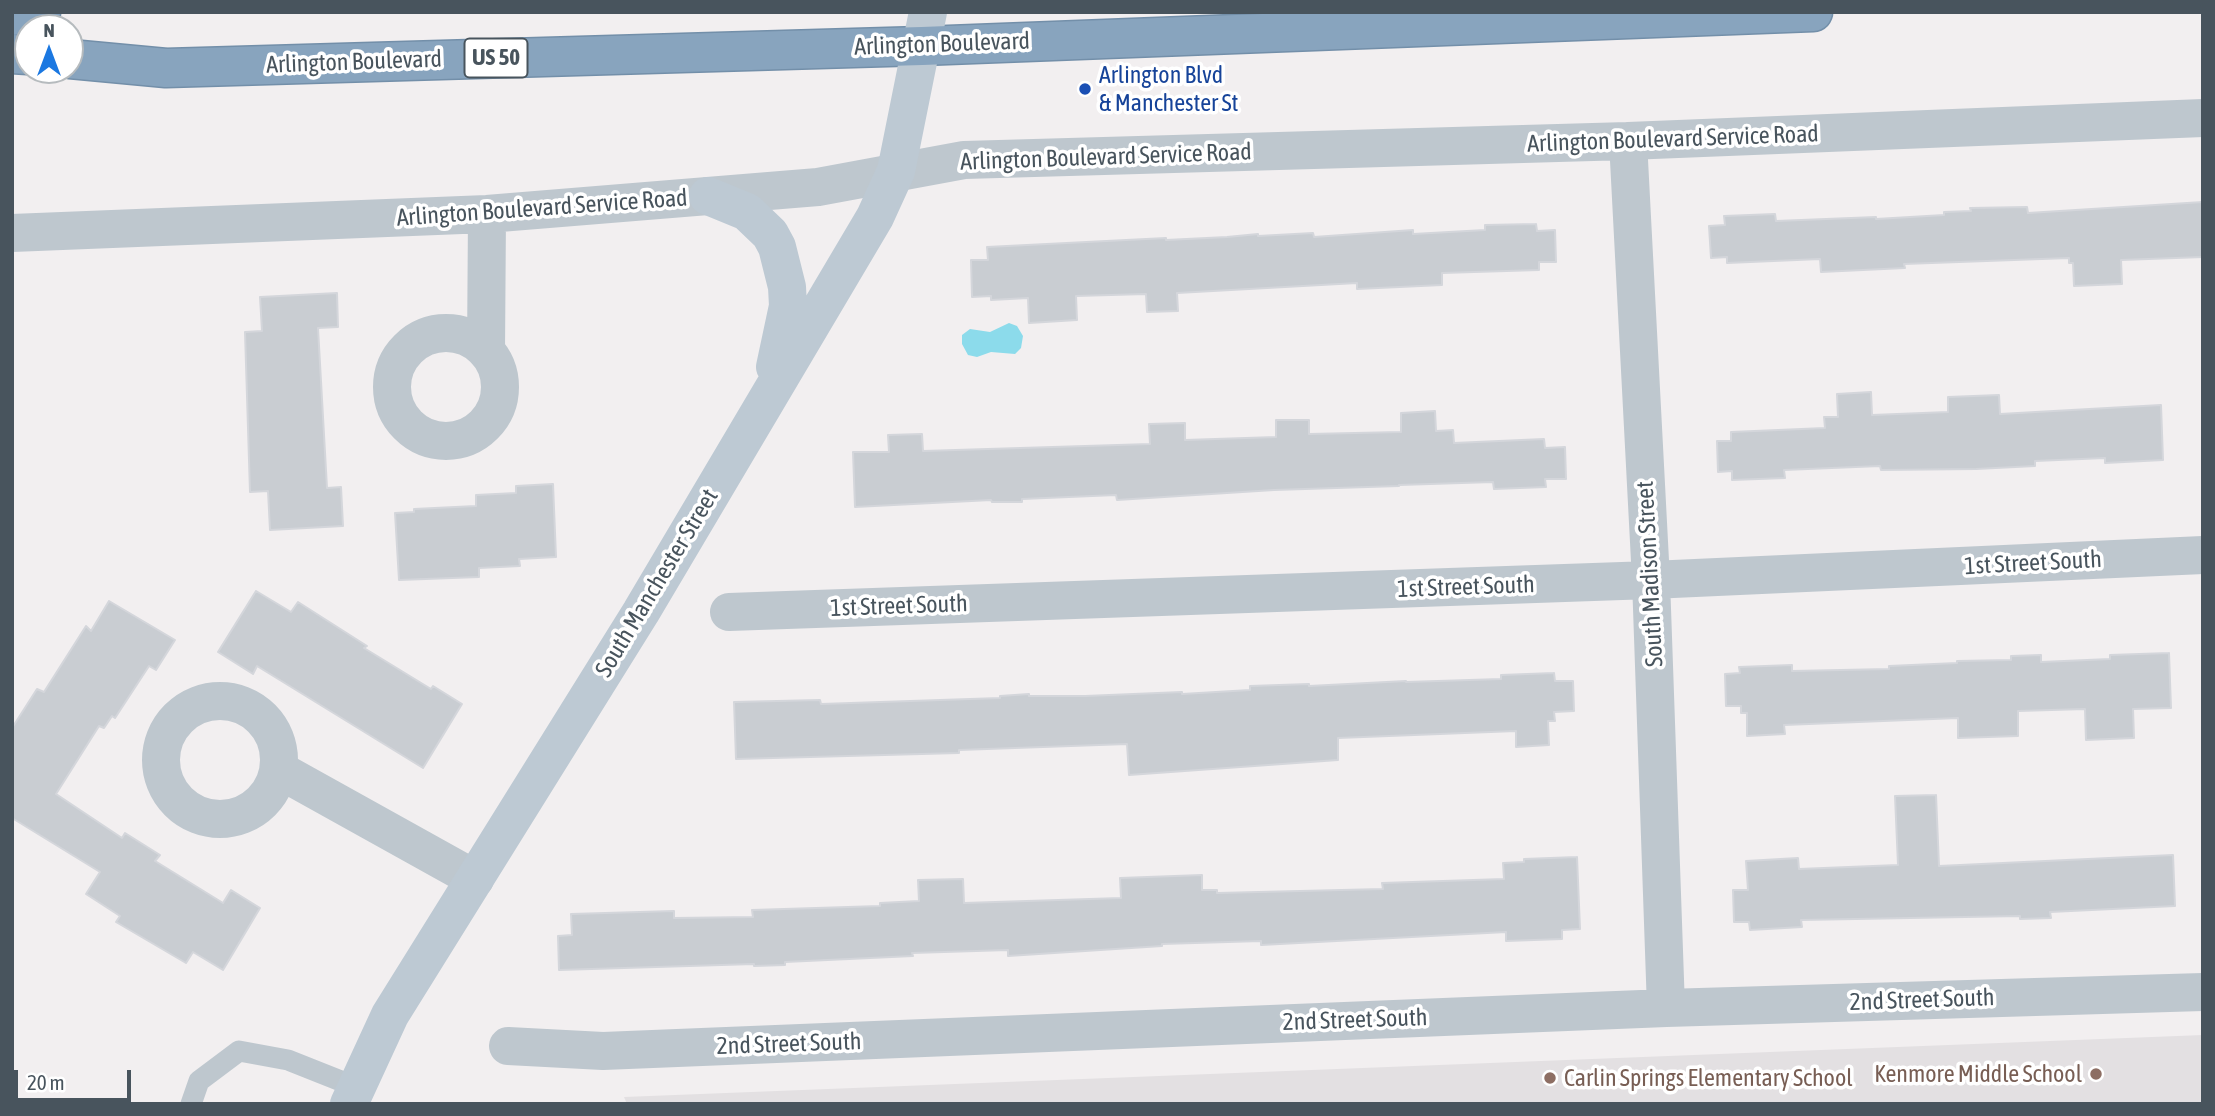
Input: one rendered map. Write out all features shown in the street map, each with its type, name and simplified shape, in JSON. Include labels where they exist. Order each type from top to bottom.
[{"type":"highway","points":[[12,16],[41,12]]},
{"type":"highway","name":"Arlington Boulevard","points":[[84,60],[166,68],[925,29],[1813,12]]},
{"type":"street","name":"South Manchester Street","points":[[352,1096],[390,1015],[634,623],[875,217],[896,171],[925,29]]},
{"type":"street","name":"Arlington Boulevard Service Road","points":[[12,233],[487,214],[818,187],[964,160],[1628,141],[2203,118]]},
{"type":"street","name":"South Madison Street","points":[[1628,141],[1651,580],[1666,1007]]},
{"type":"street","points":[[708,196],[747,212],[765,228],[777,247],[787,287],[788,306],[770,393]]},
{"type":"street","points":[[486,351],[487,214]]},
{"type":"street","name":"1st Street South","points":[[729,612],[1651,580],[2203,555]]},
{"type":"street","points":[[279,770],[475,879]]},
{"type":"street","name":"2nd Street South","points":[[508,1046],[603,1051],[1666,1007],[2203,992]]},
{"type":"lane","points":[[191,1104],[200,1081],[239,1051],[288,1060],[352,1096]]},
{"type":"shaded area","name":"Carlin Springs Elementary School","points":[[2203,1035],[2203,1104],[627,1104],[624,1097]]},
{"type":"water","points":[[1009,323],[1017,326],[1023,336],[1021,348],[1015,354],[991,352],[977,357],[968,355],[962,344],[962,335],[970,329],[990,332]]},
{"type":"building","points":[[2203,202],[2203,257],[2121,260],[2122,284],[2074,286],[2073,263],[2069,263],[2069,258],[1904,264],[1905,268],[1821,272],[1820,259],[1727,263],[1727,257],[1711,258],[1709,226],[1725,225],[1724,216],[1775,214],[1776,221],[1876,219],[1944,215],[1944,212],[1971,211],[1970,208],[2027,207],[2028,213]]},
{"type":"building","points":[[1536,224],[1537,231],[1555,230],[1556,262],[1539,262],[1539,270],[1442,273],[1442,285],[1357,289],[1357,283],[1177,293],[1178,311],[1147,312],[1146,294],[1076,296],[1077,320],[1029,323],[1028,298],[991,300],[991,296],[972,297],[971,260],[988,260],[987,247],[1258,234],[1313,233],[1314,237],[1413,230],[1413,234],[1485,230],[1485,225]]},
{"type":"building","points":[[337,293],[338,327],[318,328],[327,488],[341,487],[343,526],[270,530],[268,491],[250,492],[245,332],[262,331],[260,297]]},
{"type":"building","points":[[1871,392],[1872,415],[1948,412],[1948,397],[1999,395],[2000,414],[2161,405],[2163,460],[2105,463],[2105,458],[2035,461],[2035,466],[1976,469],[1881,470],[1880,466],[1784,470],[1785,478],[1732,480],[1732,471],[1718,472],[1717,441],[1731,441],[1731,432],[1825,428],[1824,417],[1838,417],[1837,394]]},
{"type":"building","points":[[1435,411],[1436,431],[1453,430],[1454,443],[1544,439],[1545,448],[1565,447],[1566,479],[1545,479],[1546,487],[1494,489],[1493,482],[1274,490],[1117,500],[1116,495],[1022,499],[1022,502],[991,500],[855,507],[853,452],[889,452],[888,435],[922,434],[923,451],[1150,444],[1149,424],[1185,423],[1185,440],[1276,437],[1276,420],[1309,420],[1309,434],[1401,432],[1401,413]]},
{"type":"building","points":[[553,484],[556,557],[519,559],[520,566],[479,568],[479,577],[399,580],[395,513],[414,512],[414,509],[476,506],[476,495],[516,493],[516,486]]},
{"type":"building","points":[[256,591],[291,612],[298,602],[367,646],[364,648],[431,689],[433,686],[462,704],[423,768],[257,666],[253,674],[218,652]]},
{"type":"building","points":[[109,601],[175,640],[156,670],[149,666],[115,718],[112,716],[104,728],[99,726],[56,794],[122,838],[125,833],[160,855],[155,861],[223,903],[231,890],[260,908],[223,970],[193,952],[186,963],[116,922],[120,916],[86,894],[100,872],[12,818],[12,728],[37,689],[44,692],[86,626],[91,631]]},
{"type":"building","points":[[2169,653],[2171,708],[2133,709],[2134,738],[2086,740],[2085,709],[2018,711],[2018,736],[1958,738],[1958,718],[1784,725],[1785,734],[1747,736],[1747,713],[1741,713],[1741,706],[1726,706],[1725,674],[1740,673],[1739,667],[1792,665],[1792,671],[1889,669],[1889,666],[2011,660],[2011,656],[2041,655],[2041,662],[2110,659],[2110,655]]},
{"type":"building","points":[[1554,673],[1555,681],[1573,681],[1574,711],[1554,712],[1555,721],[1548,721],[1549,745],[1516,747],[1516,731],[1338,738],[1338,760],[1129,775],[1127,744],[959,750],[959,753],[736,759],[734,702],[820,700],[821,704],[1000,698],[1029,694],[1182,694],[1250,690],[1250,686],[1501,679],[1501,675]]},
{"type":"building","points":[[1936,795],[1939,866],[2173,855],[2175,906],[2050,912],[2051,918],[2020,919],[2020,916],[1801,920],[1802,927],[1750,930],[1749,922],[1734,922],[1733,890],[1748,890],[1746,861],[1798,858],[1799,869],[1898,865],[1895,796]]},
{"type":"building","points":[[1577,857],[1580,929],[1562,930],[1562,939],[1506,941],[1506,932],[1261,945],[1261,941],[1162,944],[1008,956],[1008,950],[912,953],[913,956],[785,962],[785,965],[559,970],[558,936],[572,935],[571,914],[674,911],[674,918],[753,917],[752,910],[880,906],[880,903],[919,901],[918,880],[963,879],[964,903],[1121,898],[1120,878],[1202,875],[1202,890],[1217,890],[1217,893],[1383,889],[1382,883],[1504,879],[1503,863],[1524,862],[1524,859]]},
{"type":"place","name":"Arlington Blvd & Manchester St","points":[[1085,89]]},
{"type":"place","name":"Kenmore Middle School","points":[[2096,1074]]},
{"type":"place","name":"Carlin Springs Elementary School","points":[[1550,1078]]}]
